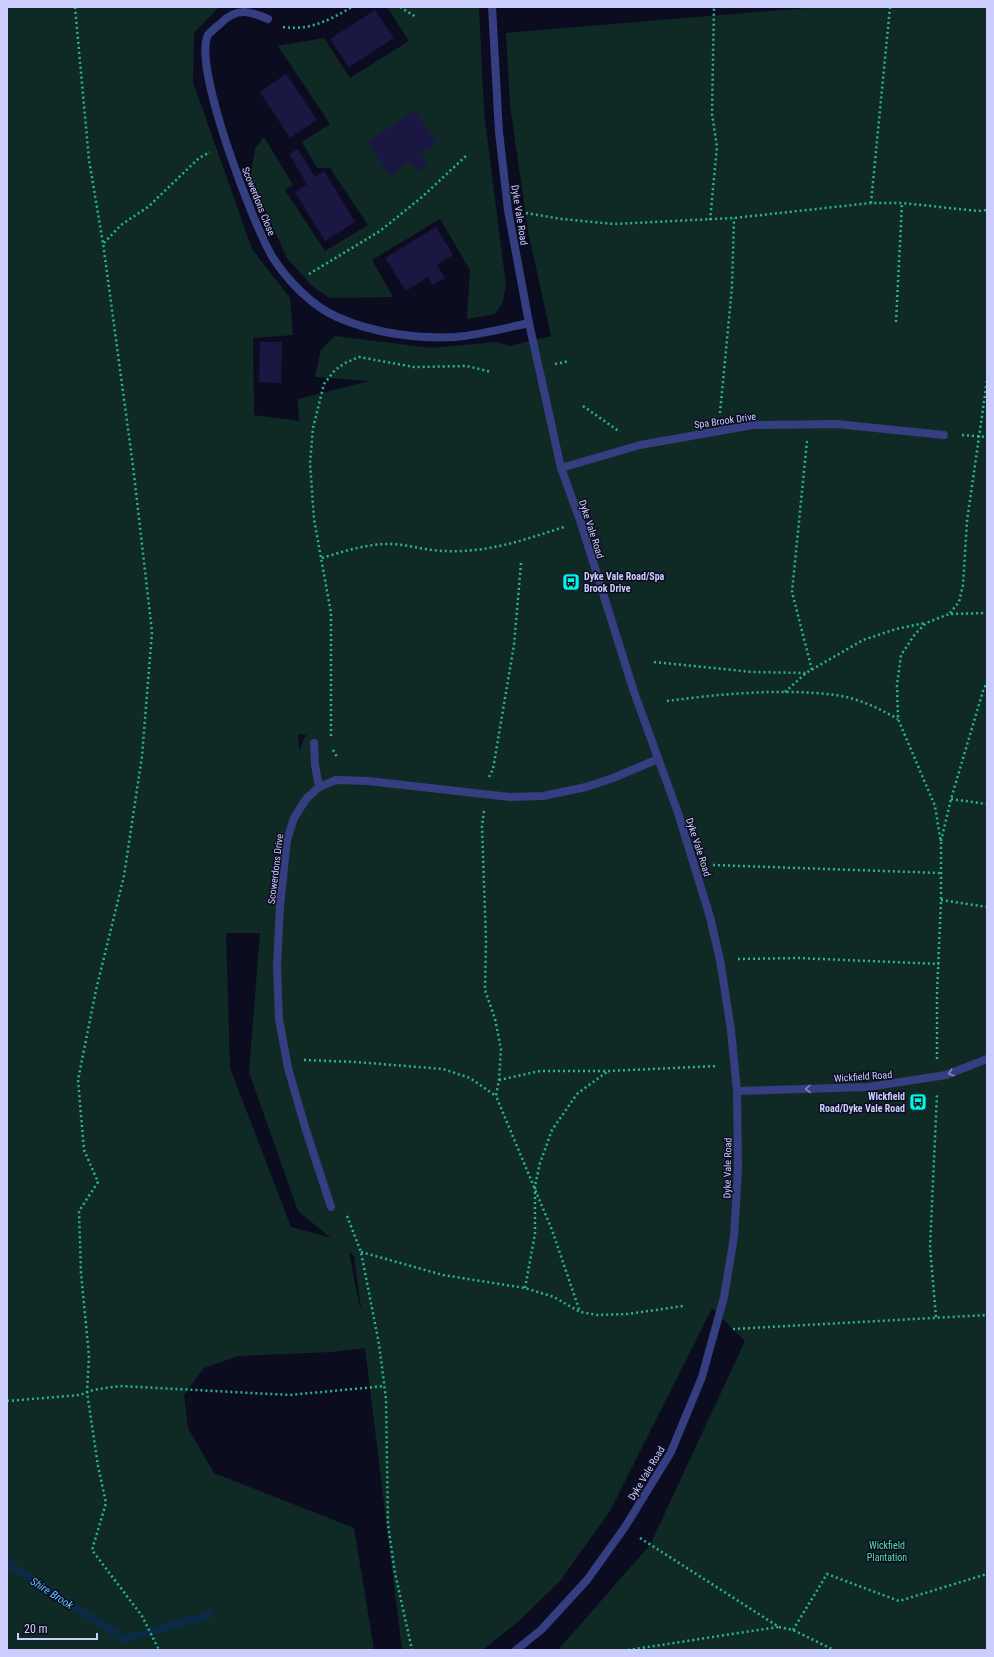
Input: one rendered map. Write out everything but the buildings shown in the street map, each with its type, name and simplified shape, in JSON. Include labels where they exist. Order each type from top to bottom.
[{"type":"street","name":"Dyke Vale Road","points":[[492,7],[499,132],[508,210],[529,323],[562,468],[580,520],[634,692],[695,864],[710,917],[720,960],[731,1030],[737,1091],[738,1168],[734,1237],[724,1297],[702,1376],[671,1452],[625,1527],[587,1580],[541,1630],[516,1650]]},
{"type":"street","name":"Scowerdons Close","points":[[268,19],[254,13],[239,12],[225,19],[208,35],[206,52],[207,73],[226,145],[262,238],[274,259],[294,283],[314,302],[336,316],[362,326],[390,333],[456,337],[529,323]]},
{"type":"street","name":"Spa Brook Drive","points":[[562,468],[640,445],[753,425],[836,424],[944,435]]},
{"type":"street","points":[[314,743],[315,765],[319,786]]},
{"type":"street","name":"Scowerdons Drive","points":[[331,1207],[305,1127],[287,1060],[279,1019],[277,967],[280,906],[287,840],[294,818],[306,799],[319,786],[336,780],[368,781],[510,797],[543,796],[586,787],[606,781],[658,759]]},
{"type":"street","name":"Wickfield Road","points":[[737,1091],[868,1087],[946,1075],[987,1059]]},
{"type":"path","points":[[75,7],[90,160],[103,243],[133,466],[152,632],[142,756],[124,876],[96,990],[78,1080],[84,1150],[98,1182],[78,1211],[81,1273],[89,1356],[87,1392],[98,1466],[106,1503],[92,1550],[142,1616],[159,1649]]},
{"type":"path","points":[[268,19],[281,27],[306,28],[329,20],[352,7]]},
{"type":"path","points":[[400,7],[416,17]]},
{"type":"path","points":[[710,220],[717,147],[712,114],[714,7]]},
{"type":"path","points":[[871,202],[890,7]]},
{"type":"path","points":[[103,243],[121,226],[148,207],[198,158],[226,145]]},
{"type":"path","points":[[294,283],[380,232],[422,197],[466,156]]},
{"type":"path","points":[[508,210],[562,219],[614,224],[734,218],[871,202],[902,203],[978,211],[987,210]]},
{"type":"path","points":[[896,322],[902,203]]},
{"type":"path","points":[[718,431],[732,287],[734,218]]},
{"type":"path","points":[[331,738],[331,613],[322,558],[317,543],[310,463],[313,428],[324,384],[335,370],[345,363],[359,357],[414,367],[467,366],[491,372]]},
{"type":"path","points":[[549,365],[569,361]]},
{"type":"path","points":[[950,614],[959,602],[964,585],[967,521],[987,381]]},
{"type":"path","points":[[583,406],[640,445]]},
{"type":"path","points":[[808,424],[792,592],[812,670]]},
{"type":"path","points":[[944,435],[987,437]]},
{"type":"path","points":[[322,558],[362,546],[393,544],[444,551],[486,549],[514,544],[565,527]]},
{"type":"path","points":[[487,783],[492,769],[514,645],[521,563]]},
{"type":"path","points":[[785,692],[806,673],[862,640],[896,629],[926,623],[950,614],[987,613]]},
{"type":"path","points":[[926,623],[915,634],[901,655],[896,685],[898,719],[935,806],[941,843]]},
{"type":"path","points":[[654,662],[752,672],[806,673]]},
{"type":"path","points":[[936,1316],[930,1247],[937,1076],[937,993],[942,900],[940,873],[941,843],[951,799],[987,682]]},
{"type":"path","points":[[667,701],[713,695],[785,692],[836,695],[880,708],[898,719]]},
{"type":"path","points":[[330,746],[337,757]]},
{"type":"path","points":[[951,799],[987,804]]},
{"type":"path","points":[[484,804],[482,826],[486,941],[485,990],[495,1019],[501,1049],[499,1080],[496,1096]]},
{"type":"path","points":[[695,864],[940,873]]},
{"type":"path","points":[[942,900],[987,907]]},
{"type":"path","points":[[720,960],[798,958],[939,964]]},
{"type":"path","points":[[287,1060],[356,1062],[444,1069],[470,1078],[496,1096],[552,1230],[580,1312]]},
{"type":"path","points":[[499,1080],[540,1071],[608,1071],[734,1065]]},
{"type":"path","points":[[525,1288],[535,1234],[534,1186],[540,1163],[552,1130],[577,1094],[608,1071]]},
{"type":"path","points":[[347,1216],[361,1252],[379,1344],[385,1386],[388,1524],[395,1573],[412,1650]]},
{"type":"path","points":[[361,1252],[443,1275],[525,1288],[554,1297],[580,1312],[598,1315],[683,1306]]},
{"type":"path","points":[[715,1331],[740,1328],[936,1316],[987,1315]]},
{"type":"path","points":[[7,1401],[80,1395],[93,1390],[120,1386],[290,1395],[385,1386]]},
{"type":"path","points":[[625,1527],[650,1545],[779,1627],[793,1630],[834,1650]]},
{"type":"path","points":[[793,1630],[827,1574],[899,1601],[987,1574]]},
{"type":"path","points":[[628,1650],[779,1627]]},
{"type":"green space","name":"Wickfield Plantation","points":[[7,7],[219,7],[194,33],[193,82],[252,249],[290,298],[293,335],[253,338],[254,415],[299,421],[298,399],[370,381],[315,377],[321,350],[335,336],[431,348],[496,342],[510,346],[551,336],[528,231],[510,105],[506,33],[819,7],[987,7],[987,1650],[558,1650],[650,1545],[745,1341],[712,1308],[610,1511],[560,1581],[520,1620],[483,1650],[402,1650],[365,1348],[332,1352],[238,1356],[204,1368],[184,1395],[188,1428],[214,1473],[354,1528],[374,1650],[7,1650]],"holes":[[[298,734],[306,735],[299,751]],[[226,933],[260,933],[249,1072],[298,1211],[331,1238],[291,1227],[230,1068]],[[349,1252],[354,1256],[360,1308]]]},
{"type":"green space","points":[[387,7],[479,7],[484,112],[506,286],[502,304],[495,314],[467,319],[470,270],[440,219],[372,260],[393,297],[330,298],[312,286],[287,258],[250,177],[255,149],[264,137],[293,185],[285,190],[325,251],[368,225],[330,168],[317,168],[302,142],[330,124],[278,46],[324,38],[350,78],[409,41]]},
{"type":"waterway","name":"Shire Brook","points":[[7,1563],[124,1639],[209,1615]]},
{"type":"place","name":"Dyke Vale Road/Spa Brook Drive","points":[[571,582]]},
{"type":"place","name":"Wickfield Road/Dyke Vale Road","points":[[918,1102]]}]
